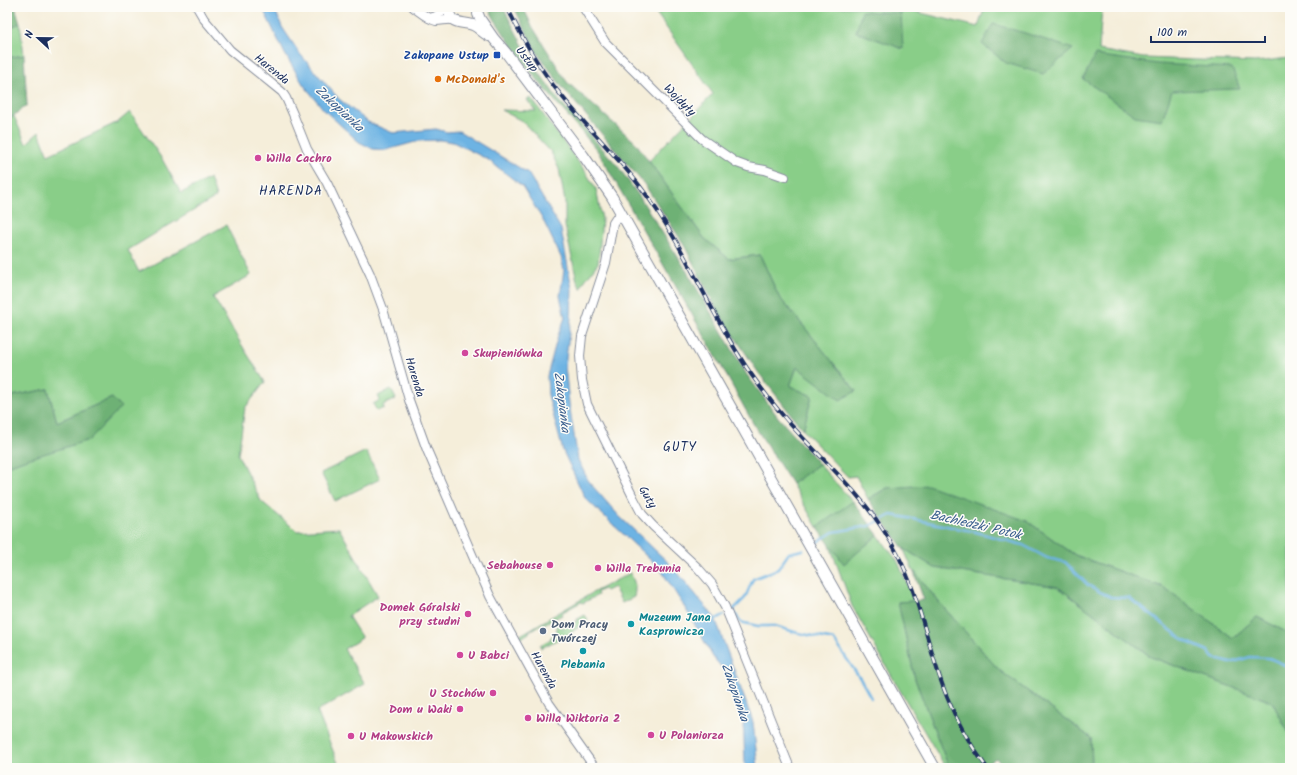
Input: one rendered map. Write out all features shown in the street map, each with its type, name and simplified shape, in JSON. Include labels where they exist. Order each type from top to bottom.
[{"type":"main road","points":[[448,7],[449,13],[453,20]]},
{"type":"main road","points":[[467,24],[474,20],[478,10]]},
{"type":"main road","name":"Ustup","points":[[478,10],[480,19],[494,39],[595,171],[622,214],[935,768]]},
{"type":"main road","name":"Ustup","points":[[453,20],[461,24],[474,26],[494,39]]},
{"type":"street","name":"Harenda","points":[[197,7],[204,19],[230,50],[282,92],[286,98],[305,146],[327,183],[370,274],[384,314],[409,400],[427,450],[490,596],[549,703],[596,768]]},
{"type":"street","points":[[413,7],[429,18],[437,21],[446,19],[453,20]]},
{"type":"street","points":[[429,18],[436,16],[448,7]]},
{"type":"street","name":"Wojdyły","points":[[583,7],[605,42],[702,139],[737,164],[748,168],[765,170],[785,177]]},
{"type":"street","name":"Guty","points":[[622,214],[617,217],[614,223],[606,263],[582,336],[580,356],[582,380],[588,404],[642,514],[652,526],[698,568],[712,584],[725,608],[790,768]]},
{"type":"green space","points":[[7,7],[15,7],[20,23],[7,29]]},
{"type":"green space","points":[[488,7],[503,7],[531,61],[558,99],[617,165],[639,196],[685,268],[747,375],[778,417],[819,464],[792,484],[754,425],[597,150],[519,57]]},
{"type":"green space","points":[[514,7],[523,7],[532,26],[567,82],[636,143],[704,238],[729,259],[760,255],[779,297],[856,391],[840,400],[797,367],[790,386],[812,396],[803,430],[758,372],[717,310],[683,243],[644,184],[562,87],[536,51]]},
{"type":"green space","points":[[652,7],[902,7],[978,27],[985,7],[1102,7],[1099,50],[1143,58],[1255,62],[1289,58],[1290,56],[1290,634],[1257,617],[1233,638],[1165,588],[1075,555],[1027,521],[887,488],[868,499],[856,476],[848,477],[803,430],[812,396],[790,386],[797,367],[840,399],[856,391],[779,297],[760,255],[729,259],[704,238],[649,161],[713,94]]},
{"type":"green space","points":[[862,11],[901,13],[903,49],[856,32]]},
{"type":"green space","points":[[20,23],[24,55],[7,58],[7,29]]},
{"type":"green space","points":[[993,24],[1073,49],[1043,74],[1006,63],[982,44]]},
{"type":"green space","points":[[24,55],[27,105],[7,121],[7,58]]},
{"type":"green space","points":[[1095,55],[1158,64],[1232,68],[1240,89],[1172,91],[1162,120],[1135,116],[1083,79]]},
{"type":"green space","points":[[531,98],[585,171],[596,189],[602,219],[598,263],[583,283],[581,289],[577,281],[565,226],[565,202],[559,169],[551,152],[522,121],[501,110],[536,111],[527,100]]},
{"type":"green space","points":[[130,112],[162,159],[181,193],[210,178],[216,197],[128,250],[139,272],[226,225],[251,275],[213,297],[265,382],[245,408],[238,455],[261,501],[297,531],[339,528],[378,596],[348,616],[362,638],[344,649],[365,684],[317,711],[340,768],[7,768],[7,466],[21,461],[112,398],[57,422],[48,389],[7,397],[7,121],[14,116],[26,144],[39,132],[48,155],[118,122]]},
{"type":"green space","points":[[48,389],[57,422],[112,398],[121,407],[89,440],[7,466],[7,397]]},
{"type":"green space","points":[[391,389],[396,399],[383,405],[384,408],[377,411],[373,404],[380,400],[378,396]]},
{"type":"green space","points":[[366,451],[380,479],[335,501],[321,473]]},
{"type":"green space","points":[[819,464],[853,502],[817,527],[792,484]]},
{"type":"green space","points":[[928,485],[1027,521],[1075,555],[1165,588],[1233,638],[1257,617],[1290,634],[1290,735],[1272,702],[1151,657],[1058,587],[935,568],[903,548],[868,499],[887,488]]},
{"type":"green space","points":[[853,501],[878,535],[844,564],[817,527]]},
{"type":"green space","points":[[878,535],[898,562],[914,601],[898,602],[915,679],[949,768],[946,768],[852,606],[829,543],[844,563]]},
{"type":"green space","points":[[903,548],[935,568],[1058,587],[1151,657],[1272,702],[1290,735],[1290,768],[1092,768],[1091,738],[999,670],[938,601],[913,570]]},
{"type":"green space","points":[[913,570],[938,601],[999,670],[1091,738],[1092,768],[1004,768],[996,758],[981,768],[949,768],[915,679],[898,602],[924,600]]},
{"type":"green space","points":[[630,573],[635,585],[634,597],[622,603],[614,587],[606,591],[604,589],[597,592],[598,595],[561,613],[562,615],[529,631],[529,633],[519,639],[517,637],[594,592]]},
{"type":"green space","points":[[585,615],[588,620],[587,621],[569,634],[541,648],[540,645],[551,639],[550,638],[556,632],[556,625],[559,623],[562,628],[577,621],[576,620]]},
{"type":"water","name":"Zakopianka","points":[[262,7],[274,7],[282,27],[300,54],[339,99],[368,122],[393,133],[436,129],[447,132],[459,131],[528,173],[561,229],[572,289],[571,318],[565,366],[578,460],[589,482],[619,516],[673,567],[715,618],[753,722],[758,768],[746,768],[743,715],[733,681],[713,657],[690,616],[661,570],[585,498],[563,451],[548,395],[547,376],[558,335],[565,318],[560,296],[564,270],[561,257],[543,220],[522,186],[487,159],[453,142],[440,140],[419,141],[386,150],[373,149],[359,142],[324,110],[303,84],[285,54]]},
{"type":"waterway","name":"Bachledzki Potok","points":[[816,543],[833,532],[869,526],[891,515],[976,532],[1023,545],[1047,558],[1065,562],[1088,585],[1111,597],[1129,598],[1185,641],[1208,651],[1213,658],[1230,663],[1250,657],[1269,658],[1290,669]]},
{"type":"waterway","name":"Bachledzki Potok","points":[[733,610],[745,598],[753,579],[778,569],[789,553],[803,550]]},
{"type":"waterway","points":[[733,609],[740,622],[758,626],[775,626],[798,633],[834,640],[861,680],[871,698]]},
{"type":"waterway","name":"Bachledzki Potok","points":[[714,620],[724,615]]},
{"type":"railway","points":[[507,7],[528,47],[553,85],[632,176],[658,211],[736,351],[757,383],[789,423],[856,494],[884,531],[896,551],[913,591],[939,676],[955,716],[975,751],[987,768]]},
{"type":"place","name":"Zakopane Ustup","points":[[497,55]]},
{"type":"place","name":"McDonald's","points":[[438,79]]},
{"type":"place","name":"Willa Cachro","points":[[258,158]]},
{"type":"place","name":"Skupieniówka","points":[[465,353]]},
{"type":"place","name":"Sebahouse","points":[[550,565]]},
{"type":"place","name":"Willa Trebunia","points":[[598,568]]},
{"type":"place","name":"Domek Góralski przy studni","points":[[468,614]]},
{"type":"place","name":"Muzeum Jana Kasprowicza","points":[[631,624]]},
{"type":"place","name":"Dom Pracy Twórczej","points":[[543,631]]},
{"type":"place","name":"Plebania","points":[[583,651]]},
{"type":"place","name":"U Babci","points":[[460,655]]},
{"type":"place","name":"U Stochów","points":[[493,693]]},
{"type":"place","name":"Dom u Waki","points":[[460,709]]},
{"type":"place","name":"Willa Wiktoria 2","points":[[528,718]]},
{"type":"place","name":"U Polaniorza","points":[[651,735]]},
{"type":"place","name":"U Makowskich","points":[[351,736]]},
{"type":"district","name":"HARENDA","points":[[291,190]]},
{"type":"district","name":"GUTY","points":[[680,446]]}]
